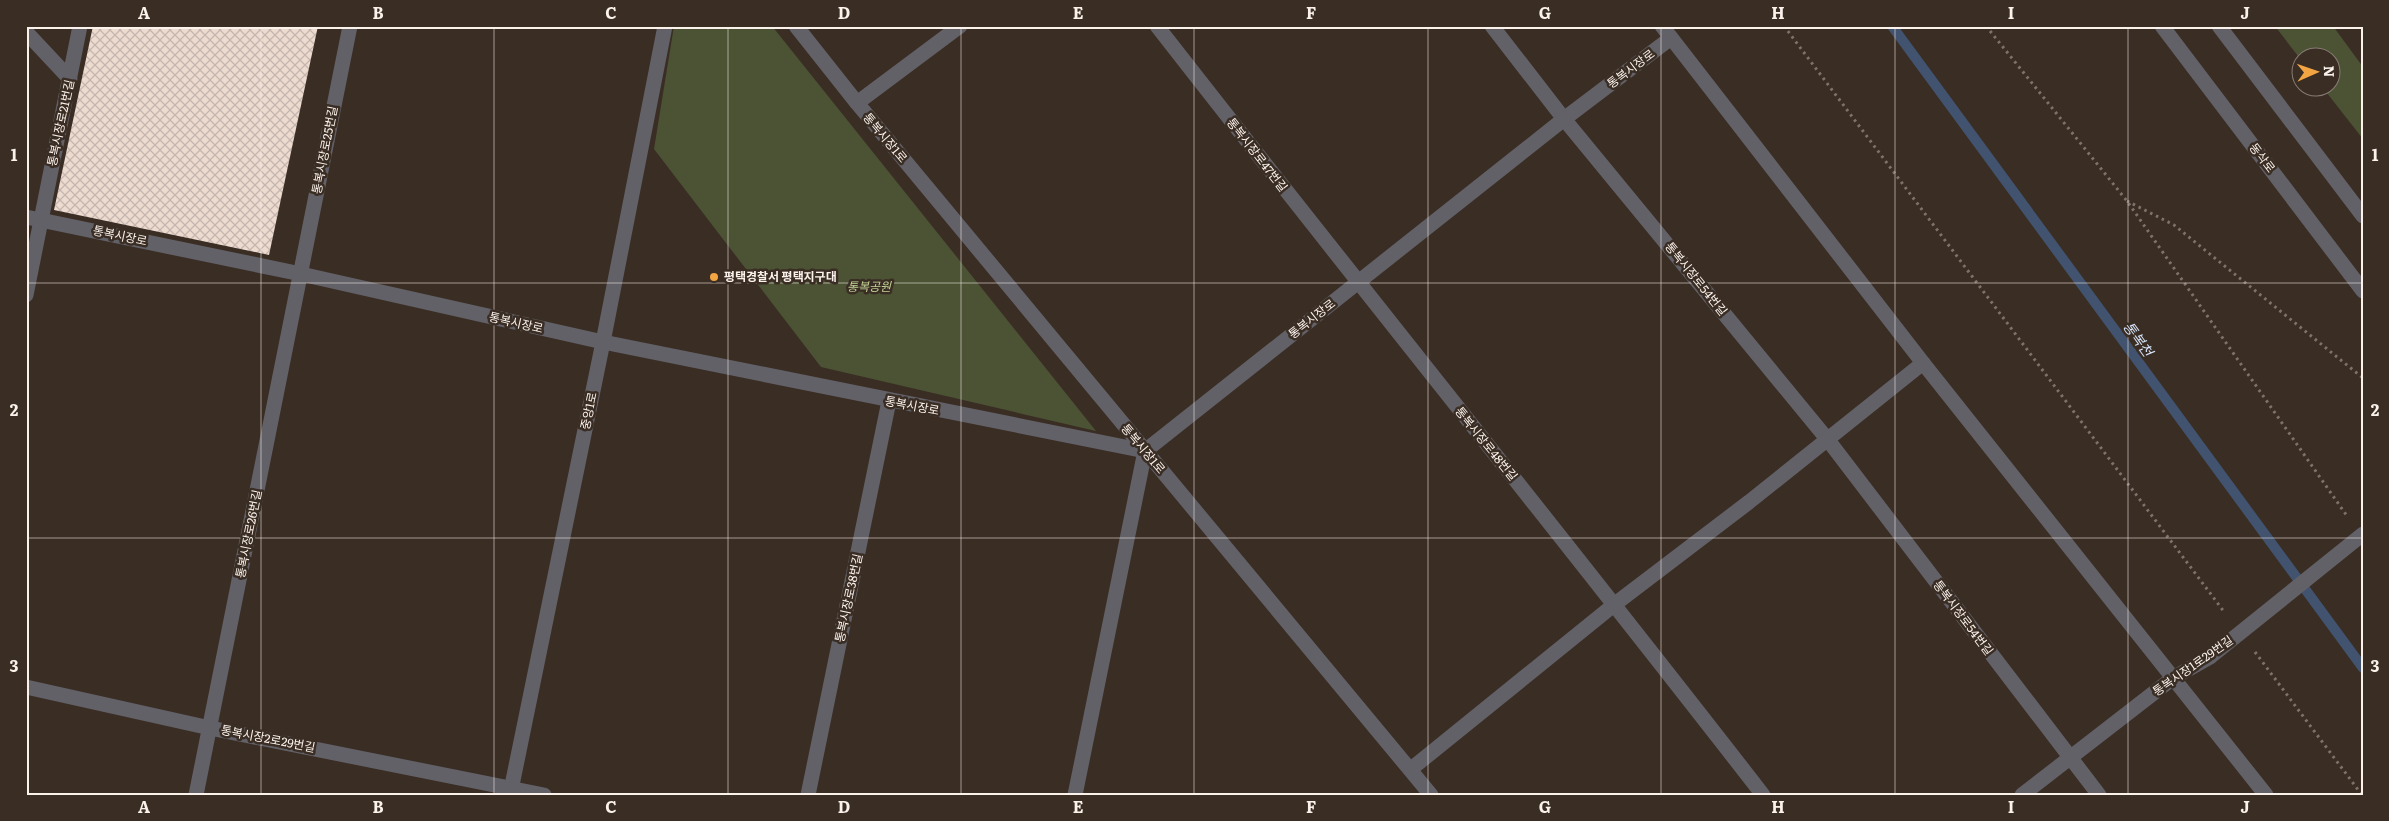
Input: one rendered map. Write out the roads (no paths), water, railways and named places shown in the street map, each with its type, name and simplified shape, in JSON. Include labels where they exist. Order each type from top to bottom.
[{"type":"street","name":"통복시장로21번길","points":[[26,295],[34,218],[70,80],[80,26]]},
{"type":"street","name":"통복시장로25번길","points":[[301,274],[350,26]]},
{"type":"street","name":"중앙1로","points":[[511,792],[603,342],[665,26]]},
{"type":"street","name":"통복시장1로","points":[[796,26],[857,104],[1431,795]]},
{"type":"street","name":"통복시장1로","points":[[857,104],[960,26]]},
{"type":"street","name":"통복시장로47번길","points":[[1157,26],[1358,283]]},
{"type":"street","name":"통복시장로54번길","points":[[1492,26],[1564,119],[1828,440],[2099,795]]},
{"type":"street","name":"동삭로","points":[[2162,26],[2363,291]]},
{"type":"street","points":[[2219,26],[2363,216]]},
{"type":"street","points":[[26,32],[70,80]]},
{"type":"street","points":[[1666,32],[1923,363],[2266,795]]},
{"type":"street","name":"통복시장로","points":[[34,218],[301,274],[603,342],[1145,451],[1564,119],[1666,32]]},
{"type":"street","name":"통복시장로26번길","points":[[196,795],[301,274]]},
{"type":"street","name":"통복시장로48번길","points":[[1358,283],[1615,604],[1763,795]]},
{"type":"street","points":[[1411,769],[1615,604],[1828,440],[1923,363]]},
{"type":"street","name":"통복시장로38번길","points":[[808,795],[889,401]]},
{"type":"street","points":[[1075,795],[1145,451]]},
{"type":"street","name":"통복시장1로29번길","points":[[2022,795],[2173,678],[2210,657],[2363,534]]},
{"type":"street","name":"통복시장2로29번길","points":[[26,687],[511,792],[544,795]]},
{"type":"waterway","name":"통복천","points":[[1892,26],[2363,668]]},
{"type":"place","name":"평택경찰서 평택지구대","points":[[714,277]]},
{"type":"park label","name":"통복공원","points":[[869,287]]}]
